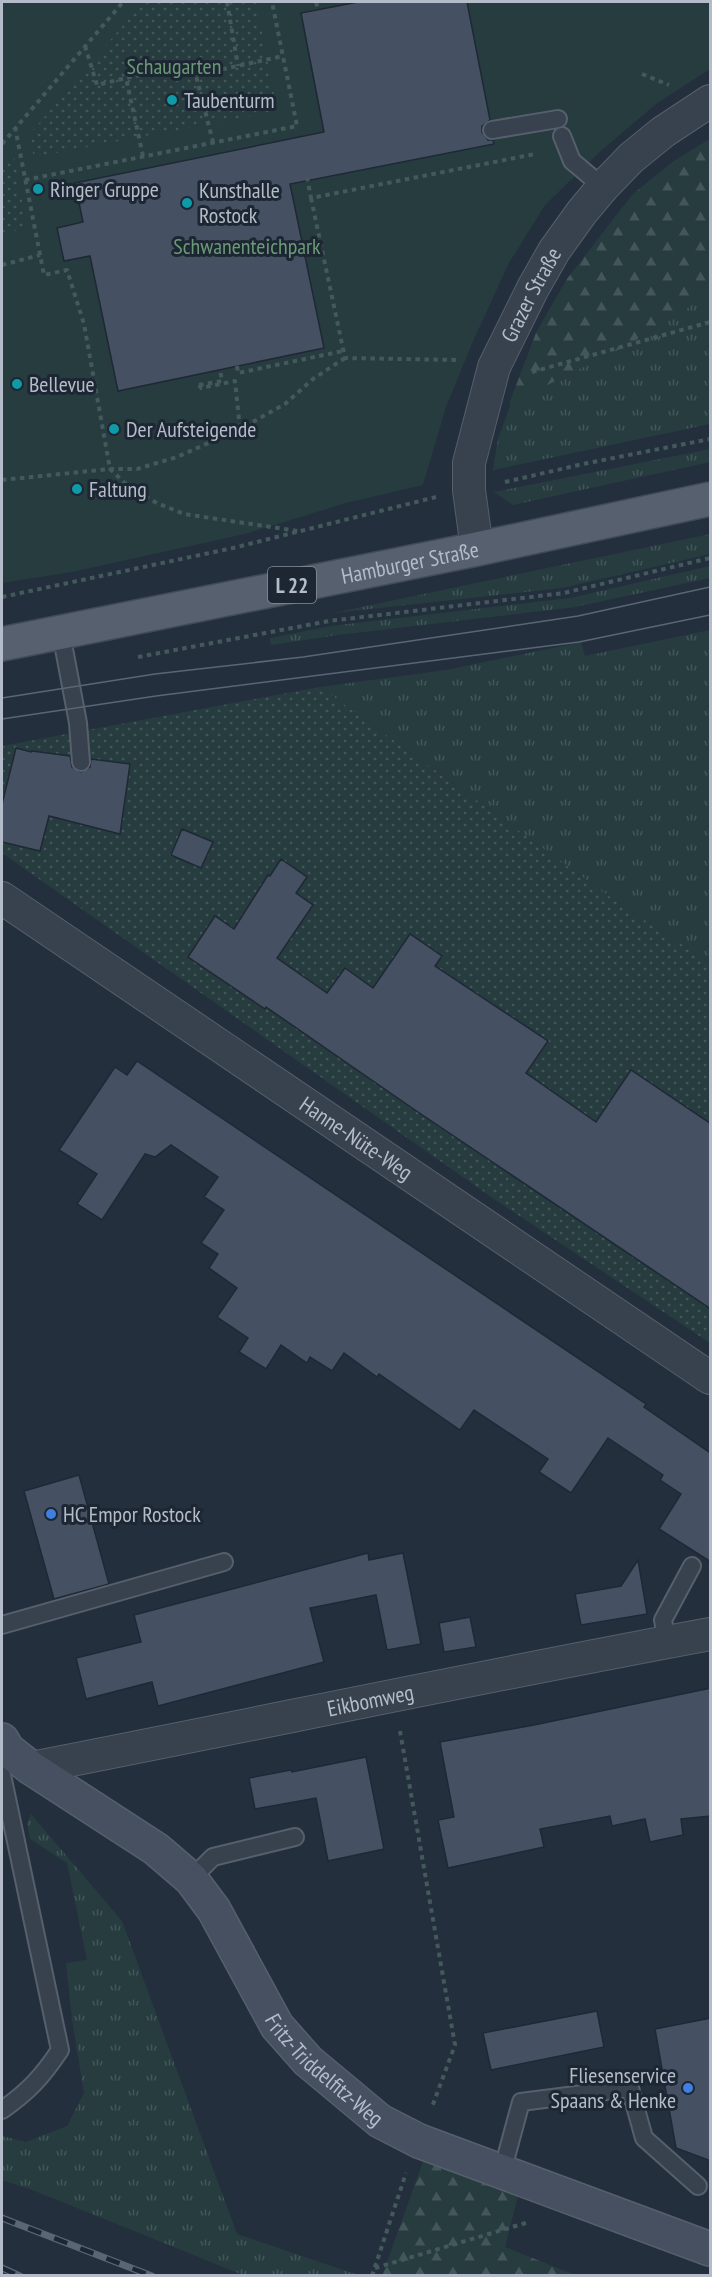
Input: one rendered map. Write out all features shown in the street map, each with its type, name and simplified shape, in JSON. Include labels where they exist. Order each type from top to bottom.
[{"type":"main road","name":"Hamburger Straße","points":[[2,644],[477,549],[711,499]]},
{"type":"street","name":"Grazer Straße","points":[[477,549],[469,490],[469,463],[494,367],[533,288],[555,250],[603,187],[631,158],[663,132],[711,101]]},
{"type":"street","name":"Hanne-Nüte-Weg","points":[[2,898],[711,1378]]},
{"type":"street","name":"Eikbomweg","points":[[16,1772],[394,1695],[711,1634]]},
{"type":"street","name":"Fritz-Triddelfitz-Weg","points":[[2,1740],[16,1772],[156,1849],[191,1879],[214,1910],[277,2026],[308,2061],[381,2121],[419,2140],[711,2250]]},
{"type":"lane","points":[[492,130],[558,119]]},
{"type":"lane","points":[[564,142],[572,161],[603,187]]},
{"type":"lane","points":[[61,633],[78,723],[81,762]]},
{"type":"lane","points":[[2,1625],[224,1562]]},
{"type":"lane","points":[[667,1642],[663,1620],[692,1566]]},
{"type":"lane","points":[[2,2110],[22,2096],[42,2077],[60,2050],[16,1772]]},
{"type":"lane","points":[[191,1879],[213,1857],[295,1837]]},
{"type":"lane","points":[[502,2172],[522,2102],[630,2088],[644,2138],[698,2186]]},
{"type":"path","points":[[2,144],[123,2]]},
{"type":"path","points":[[227,2],[238,66]]},
{"type":"path","points":[[25,180],[297,126],[272,2]]},
{"type":"path","points":[[316,2],[318,9]]},
{"type":"path","points":[[85,45],[97,85],[193,64],[213,142]]},
{"type":"path","points":[[196,75],[283,56]]},
{"type":"path","points":[[642,74],[675,87]]},
{"type":"path","points":[[126,78],[143,156]]},
{"type":"path","points":[[15,127],[44,275],[68,270],[84,324],[110,469],[130,488],[157,503],[184,514],[302,531]]},
{"type":"path","points":[[311,198],[564,142]]},
{"type":"path","points":[[307,177],[345,358]]},
{"type":"path","points":[[2,264],[40,255]]},
{"type":"path","points":[[2,480],[110,469],[137,469],[177,457],[240,429],[285,404],[313,380],[345,358],[472,360],[519,376],[711,322]]},
{"type":"path","points":[[237,366],[238,373],[343,351]]},
{"type":"path","points":[[220,369],[222,381],[199,385],[201,388],[235,381],[240,429]]},
{"type":"path","points":[[2,597],[222,551],[583,464],[711,439]]},
{"type":"path","points":[[137,657],[329,621],[564,593],[711,558]]},
{"type":"path","points":[[394,1695],[455,2044],[431,2111]]},
{"type":"path","points":[[372,2276],[409,2165]]},
{"type":"path","points":[[374,2268],[534,2220]]},
{"type":"green space","name":"Schwanenteichpark","points":[[2,2],[710,2],[710,69],[656,104],[602,150],[545,205],[509,263],[474,339],[446,407],[423,485],[346,503],[245,534],[72,572],[2,583]]},
{"type":"green space","name":"Schaugarten","points":[[143,2],[256,2],[277,111],[34,157],[29,135]]},
{"type":"green space","points":[[710,139],[710,424],[493,470],[498,439],[536,333],[567,279],[633,194],[674,161]]},
{"type":"green space","points":[[710,139],[710,294],[626,346],[509,404],[536,333],[567,279],[633,194],[674,161]]},
{"type":"green space","points":[[13,151],[27,228],[2,233],[2,165]]},
{"type":"green space","points":[[710,449],[710,462],[513,505],[494,492]]},
{"type":"green space","points":[[710,534],[710,554],[562,588],[333,613]]},
{"type":"green space","points":[[710,566],[710,578],[575,607],[271,645],[270,638],[331,626],[570,598]]},
{"type":"green space","points":[[710,630],[710,963],[617,902],[320,687],[446,670],[581,642],[585,656]]},
{"type":"green space","points":[[320,687],[617,902],[710,963],[710,1343],[497,1201],[2,853],[2,746]]},
{"type":"green space","points":[[31,1814],[122,1921],[237,2234],[358,2275],[243,2275],[35,2191],[2,2180],[2,2136],[26,2142],[67,2126],[84,2093],[66,1963],[87,1960],[67,1863],[30,1839],[27,1823]]},
{"type":"green space","points":[[424,2159],[519,2192],[505,2247],[575,2275],[382,2276]]},
{"type":"building","name":"Kunsthalle Rostock","points":[[358,2],[467,2],[490,120],[482,126],[482,132],[488,140],[493,140],[494,144],[290,184],[324,348],[118,391],[90,256],[64,261],[57,228],[83,222],[75,183],[324,132],[301,13]]},
{"type":"building","points":[[16,748],[70,756],[72,767],[81,772],[90,767],[91,759],[130,764],[120,834],[49,816],[40,851],[2,842],[2,804]]},
{"type":"building","points":[[182,829],[213,842],[201,868],[171,855]]},
{"type":"building","points":[[281,859],[307,877],[296,893],[313,905],[277,958],[327,993],[345,968],[373,988],[410,934],[442,956],[435,966],[548,1041],[526,1073],[596,1122],[631,1070],[711,1124],[711,1309],[266,1007],[265,1009],[188,957],[215,916],[234,929],[268,875],[270,876]]},
{"type":"building","points":[[137,1061],[646,1404],[644,1407],[709,1452],[711,1450],[711,1562],[659,1529],[681,1494],[660,1480],[663,1475],[608,1438],[571,1493],[539,1472],[548,1459],[474,1410],[460,1430],[379,1374],[377,1377],[344,1353],[332,1371],[310,1357],[307,1363],[281,1345],[266,1369],[239,1352],[248,1338],[217,1317],[237,1288],[209,1268],[218,1254],[201,1243],[224,1210],[204,1197],[218,1177],[171,1145],[155,1157],[145,1154],[102,1220],[77,1204],[97,1174],[59,1150],[115,1067],[127,1075]]},
{"type":"building","points":[[79,1475],[109,1584],[54,1599],[24,1491]]},
{"type":"building","points":[[368,1553],[369,1560],[403,1553],[421,1644],[387,1650],[376,1595],[310,1608],[324,1662],[158,1706],[152,1682],[86,1699],[76,1658],[141,1642],[134,1615]]},
{"type":"building","points":[[638,1560],[647,1614],[581,1625],[575,1594],[621,1586]]},
{"type":"building","points":[[470,1617],[476,1647],[444,1652],[439,1623]]},
{"type":"building","points":[[711,1688],[711,1816],[681,1819],[683,1835],[650,1842],[645,1819],[612,1826],[610,1816],[540,1829],[544,1847],[448,1868],[438,1820],[454,1817],[440,1742]]},
{"type":"building","points":[[366,1757],[384,1849],[328,1861],[316,1798],[255,1809],[249,1778]]},
{"type":"building","points":[[597,2011],[604,2047],[491,2070],[483,2033]]},
{"type":"building","name":"Fliesenservice Spaans & Henke","points":[[711,2018],[711,2161],[676,2148],[655,2029]]},
{"type":"tram line","points":[[2,698],[155,674],[303,657],[578,616],[710,587]]},
{"type":"tram line","points":[[2,719],[156,696],[579,642],[710,615]]},
{"type":"railway","points":[[2,2218],[152,2276]]},
{"type":"railway","points":[[2,2268],[20,2276]]},
{"type":"place","name":"Taubenturm","points":[[172,100]]},
{"type":"place","name":"Ringer Gruppe","points":[[38,189]]},
{"type":"place","name":"Kunsthalle Rostock","points":[[187,203]]},
{"type":"place","name":"Bellevue","points":[[17,384]]},
{"type":"place","name":"Der Aufsteigende","points":[[114,429]]},
{"type":"place","name":"Faltung","points":[[77,489]]},
{"type":"place","name":"HC Empor Rostock","points":[[51,1514]]},
{"type":"place","name":"Fliesenservice Spaans & Henke","points":[[688,2088]]}]
